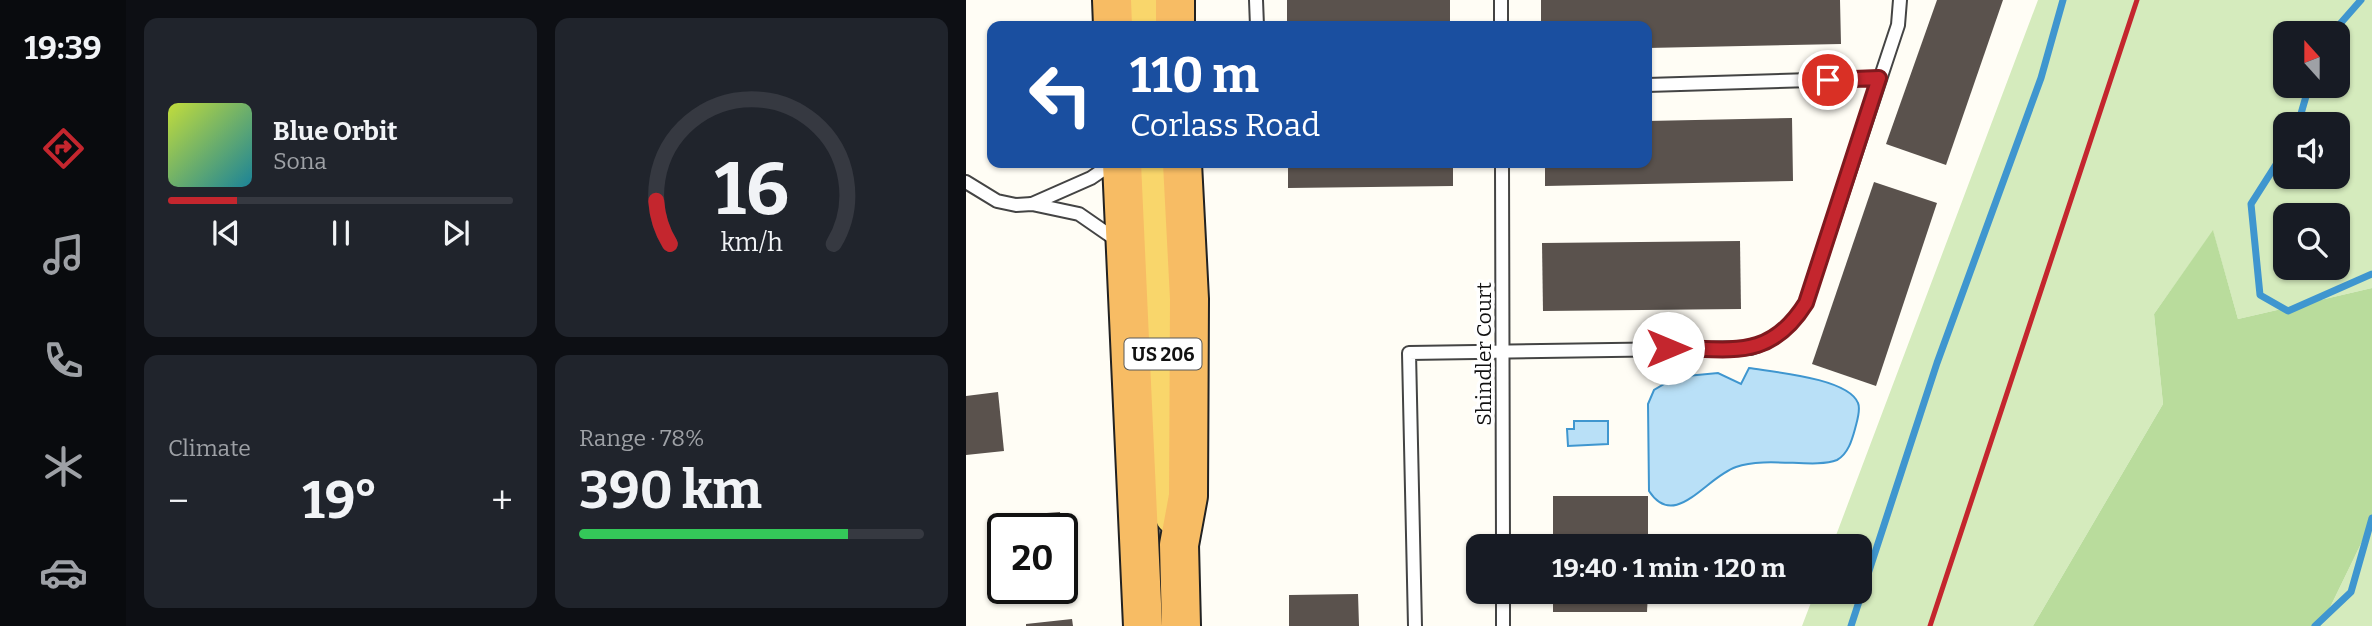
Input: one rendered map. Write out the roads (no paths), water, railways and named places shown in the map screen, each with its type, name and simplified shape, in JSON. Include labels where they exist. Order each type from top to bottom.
[{"type":"highway","points":[[1112,0],[1113,21]]},
{"type":"highway","points":[[1175,0],[1175,21]]},
{"type":"highway","name":"US 206","points":[[1122,168],[1143,626]]},
{"type":"highway","points":[[1179,545],[1188,496],[1189,299],[1182,168]]},
{"type":"highway","name":"US 206","points":[[1179,545],[1181,626]]},
{"type":"main road","points":[[1147,0],[1148,21]]},
{"type":"main road","name":"US 206","points":[[1154,168],[1170,490],[1179,545]]},
{"type":"lane","points":[[1256,0],[1257,21]]},
{"type":"lane","points":[[1501,0],[1501,21]]},
{"type":"lane","points":[[1415,626],[1409,353],[1503,349],[1751,348],[1782,334],[1806,303],[1898,26],[1900,0]]},
{"type":"lane","points":[[1652,85],[1879,78]]},
{"type":"lane","points":[[1032,204],[1081,183],[1105,168]]},
{"type":"lane","name":"Shindler Court","points":[[1502,168],[1503,534]]},
{"type":"lane","points":[[966,182],[997,201],[1016,205],[1032,204],[1079,214],[1125,247]]},
{"type":"lane","points":[[1503,604],[1503,626]]},
{"type":"water","points":[[1749,368],[1825,382],[1851,394],[1858,403],[1859,412],[1847,450],[1837,460],[1828,462],[1762,463],[1736,467],[1680,504],[1669,506],[1659,502],[1649,491],[1648,404],[1654,390],[1676,377],[1718,373],[1741,384]]},
{"type":"water","points":[[1574,421],[1608,421],[1608,444],[1568,446],[1567,429],[1574,429]]},
{"type":"waterway","points":[[1851,626],[1937,363],[2041,78],[2063,0]]},
{"type":"waterway","points":[[2343,21],[2361,0]]},
{"type":"waterway","points":[[2301,112],[2306,98]]},
{"type":"waterway","points":[[2273,169],[2251,204],[2260,295],[2288,311],[2372,274]]},
{"type":"waterway","points":[[2315,626],[2351,592],[2372,518]]},
{"type":"railway","points":[[1930,626],[2137,0]]}]
